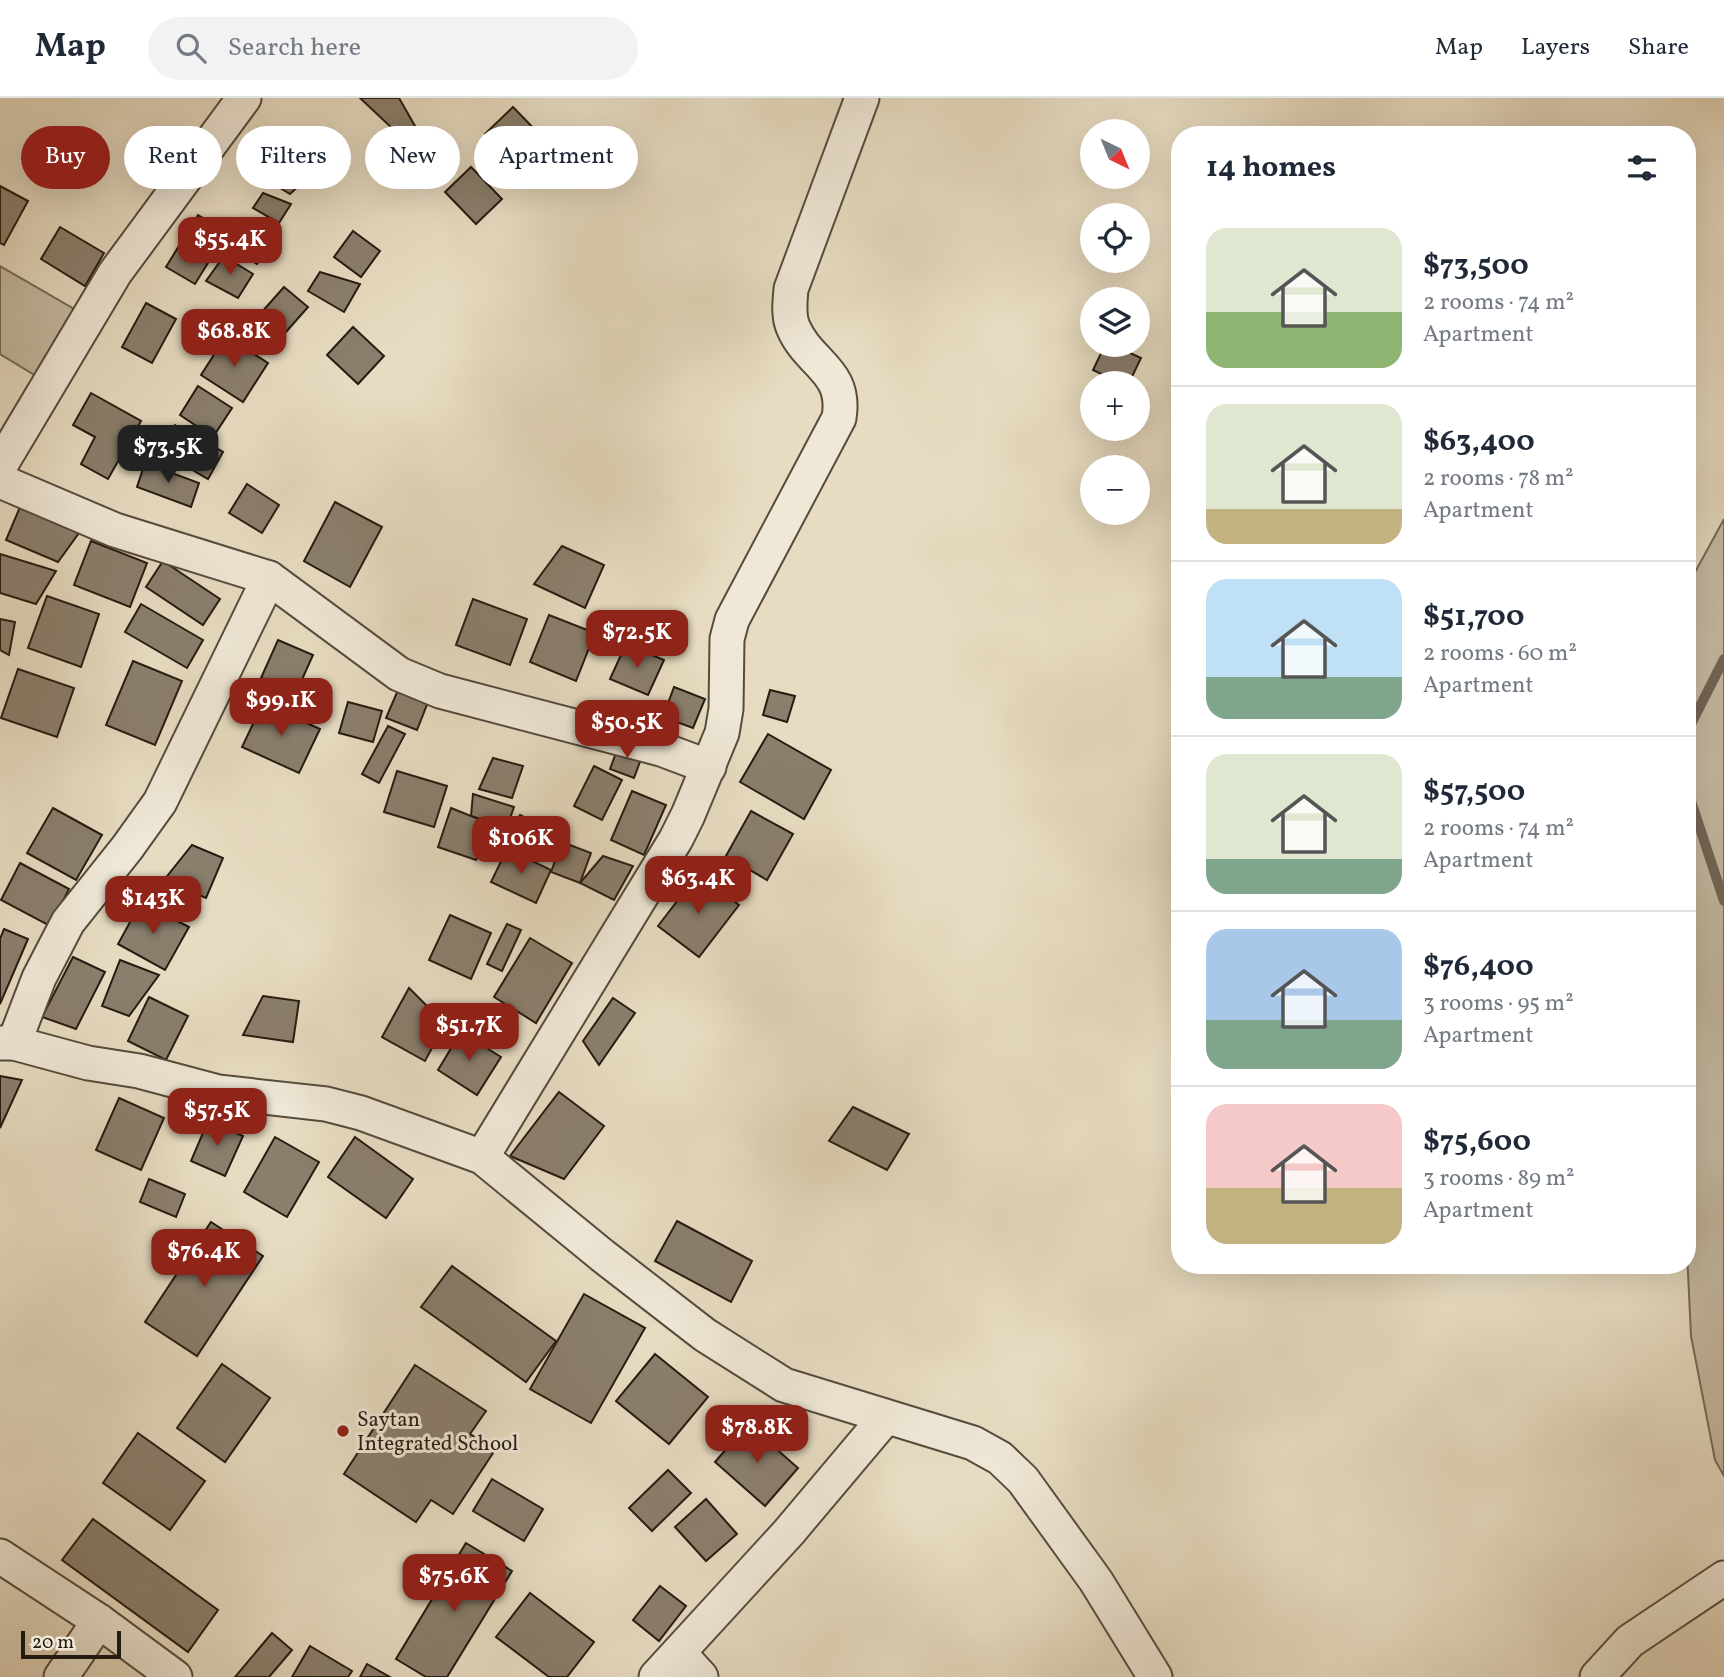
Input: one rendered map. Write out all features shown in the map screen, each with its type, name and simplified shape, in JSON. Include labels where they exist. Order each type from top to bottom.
[{"type":"street","points":[[0,466],[115,273],[244,98]]},
{"type":"street","points":[[482,1157],[676,839],[722,733],[726,709],[727,639],[732,620],[839,418],[840,392],[834,379],[803,343],[793,326],[789,309],[791,289],[862,98]]},
{"type":"street","points":[[0,481],[115,530],[269,578],[399,674],[451,694],[661,749],[709,766]]},
{"type":"street","points":[[269,578],[160,802],[68,922],[7,1043],[88,1063],[139,1071],[218,1092],[327,1104],[361,1112],[482,1157],[705,1335],[784,1385],[973,1443],[1000,1458],[1023,1480],[1096,1581],[1155,1677]]},
{"type":"street","points":[[656,1677],[789,1532],[885,1418]]},
{"type":"street","points":[[0,1556],[99,1621],[175,1677]]},
{"type":"street","points":[[1597,1677],[1630,1641],[1724,1578]]},
{"type":"street","points":[[61,1677],[99,1621]]},
{"type":"street","points":[[679,1653],[701,1677]]},
{"type":"shaded area","points":[[0,266],[81,313],[46,382],[0,354]]},
{"type":"shaded area","points":[[1724,519],[1724,1476],[1715,1460],[1691,1336],[1688,1274],[1696,1274],[1696,570]]},
{"type":"building","points":[[360,98],[399,98],[415,126],[390,126]]},
{"type":"building","points":[[513,107],[531,126],[493,126]]},
{"type":"building","points":[[471,167],[474,170],[474,189],[492,189],[502,199],[476,224],[445,192],[448,189],[460,189],[460,178]]},
{"type":"building","points":[[0,186],[28,201],[4,245],[0,243]]},
{"type":"building","points":[[282,189],[295,189],[290,194]]},
{"type":"building","points":[[263,193],[291,204],[279,223],[253,208]]},
{"type":"building","points":[[198,215],[227,232],[195,284],[166,267]]},
{"type":"building","points":[[250,220],[277,236],[257,264],[233,250]]},
{"type":"building","points":[[60,227],[104,253],[85,286],[41,259]]},
{"type":"building","points":[[353,231],[380,251],[361,277],[334,257]]},
{"type":"building","points":[[224,256],[253,274],[238,298],[206,281]]},
{"type":"building","points":[[320,272],[360,284],[344,312],[308,291]]},
{"type":"building","points":[[284,287],[308,307],[285,333],[261,313]]},
{"type":"building","points":[[146,303],[176,319],[152,363],[122,347]]},
{"type":"building","points":[[353,327],[384,356],[358,384],[327,355]]},
{"type":"building","points":[[226,336],[268,363],[243,402],[201,375]]},
{"type":"building","points":[[1099,357],[1141,358],[1135,371],[1093,370]]},
{"type":"building","points":[[198,386],[232,408],[213,437],[180,415]]},
{"type":"building","points":[[91,393],[141,421],[108,479],[81,464],[95,437],[73,425]]},
{"type":"building","points":[[175,425],[223,452],[208,479],[160,451]]},
{"type":"building","points":[[145,463],[199,483],[191,507],[137,487]]},
{"type":"building","points":[[247,484],[279,505],[262,533],[229,513]]},
{"type":"building","points":[[23,500],[84,526],[58,562],[6,540]]},
{"type":"building","points":[[335,502],[382,527],[350,587],[304,561]]},
{"type":"building","points":[[91,541],[147,563],[130,607],[74,585]]},
{"type":"building","points":[[562,546],[604,565],[585,608],[534,584]]},
{"type":"building","points":[[0,554],[56,571],[36,604],[0,593]]},
{"type":"building","points":[[163,561],[220,599],[203,625],[146,587]]},
{"type":"building","points":[[47,596],[99,614],[81,667],[28,648]]},
{"type":"building","points":[[473,599],[527,619],[510,665],[456,645]]},
{"type":"building","points":[[141,604],[203,640],[187,668],[125,632]]},
{"type":"building","points":[[549,615],[595,633],[576,681],[530,662]]},
{"type":"building","points":[[0,619],[15,622],[9,655],[0,650]]},
{"type":"building","points":[[278,640],[313,655],[296,693],[261,678]]},
{"type":"building","points":[[626,644],[664,660],[648,695],[610,679]]},
{"type":"building","points":[[133,661],[182,681],[155,745],[106,725]]},
{"type":"building","points":[[18,669],[74,688],[57,737],[1,718]]},
{"type":"building","points":[[674,687],[705,699],[693,728],[663,717]]},
{"type":"building","points":[[398,690],[428,702],[417,730],[386,718]]},
{"type":"building","points":[[770,690],[795,696],[787,722],[763,715]]},
{"type":"building","points":[[348,702],[382,711],[373,742],[339,733]]},
{"type":"building","points":[[263,703],[320,729],[299,773],[242,747]]},
{"type":"building","points":[[388,726],[405,734],[379,783],[362,774]]},
{"type":"building","points":[[768,734],[831,770],[804,819],[740,782]]},
{"type":"building","points":[[620,742],[644,751],[634,778],[610,769]]},
{"type":"building","points":[[493,758],[523,766],[512,798],[479,789]]},
{"type":"building","points":[[594,766],[622,780],[602,820],[574,806]]},
{"type":"building","points":[[397,771],[447,786],[434,827],[384,812]]},
{"type":"building","points":[[632,791],[666,805],[644,855],[611,840]]},
{"type":"building","points":[[473,794],[514,807],[507,827],[471,816]]},
{"type":"building","points":[[53,808],[102,835],[76,880],[27,853]]},
{"type":"building","points":[[451,808],[491,824],[476,860],[438,847]]},
{"type":"building","points":[[751,811],[793,834],[767,880],[726,856]]},
{"type":"building","points":[[520,815],[549,831],[533,859],[504,844]]},
{"type":"building","points":[[562,842],[591,853],[580,883],[551,872]]},
{"type":"building","points":[[192,845],[223,858],[206,898],[164,880]]},
{"type":"building","points":[[507,849],[551,870],[536,903],[491,882]]},
{"type":"building","points":[[603,856],[633,866],[614,900],[580,883]]},
{"type":"building","points":[[20,863],[69,889],[50,926],[1,900]]},
{"type":"building","points":[[698,874],[739,905],[699,957],[658,926]]},
{"type":"building","points":[[141,902],[189,927],[165,970],[118,944]]},
{"type":"building","points":[[450,915],[491,933],[471,979],[429,960]]},
{"type":"building","points":[[507,924],[521,930],[502,971],[487,964]]},
{"type":"building","points":[[4,929],[28,939],[0,1004],[0,939]]},
{"type":"building","points":[[530,938],[572,963],[536,1023],[494,997]]},
{"type":"building","points":[[73,957],[105,972],[76,1029],[42,1017]]},
{"type":"building","points":[[120,960],[159,975],[129,1016],[102,1006]]},
{"type":"building","points":[[409,988],[445,1024],[425,1061],[382,1037]]},
{"type":"building","points":[[263,996],[299,1001],[293,1042],[243,1035]]},
{"type":"building","points":[[149,997],[188,1016],[166,1060],[128,1041]]},
{"type":"building","points":[[613,998],[635,1013],[599,1065],[583,1041]]},
{"type":"building","points":[[461,1032],[501,1057],[477,1095],[438,1070]]},
{"type":"building","points":[[0,1076],[22,1080],[0,1128]]},
{"type":"building","points":[[559,1092],[604,1126],[564,1179],[510,1156]]},
{"type":"building","points":[[119,1098],[164,1118],[141,1170],[96,1150]]},
{"type":"building","points":[[853,1107],[909,1134],[887,1170],[829,1141]]},
{"type":"building","points":[[208,1121],[243,1136],[225,1176],[191,1161]]},
{"type":"building","points":[[275,1137],[319,1162],[287,1217],[244,1192]]},
{"type":"building","points":[[355,1137],[413,1179],[386,1218],[328,1177]]},
{"type":"building","points":[[149,1179],[185,1194],[176,1217],[140,1202]]},
{"type":"building","points":[[677,1221],[752,1261],[731,1302],[655,1261]]},
{"type":"building","points":[[211,1222],[263,1256],[197,1356],[145,1322]]},
{"type":"building","points":[[452,1266],[556,1341],[526,1382],[421,1307]]},
{"type":"building","points":[[584,1294],[645,1328],[591,1423],[530,1389]]},
{"type":"building","points":[[655,1354],[708,1397],[669,1444],[616,1401]]},
{"type":"building","points":[[222,1364],[270,1398],[225,1462],[177,1428]]},
{"type":"building","points":[[415,1365],[486,1411],[470,1434],[495,1450],[453,1514],[431,1500],[416,1522],[344,1474]]},
{"type":"building","points":[[748,1424],[798,1468],[765,1506],[715,1462]]},
{"type":"building","points":[[138,1433],[205,1481],[170,1530],[103,1483]]},
{"type":"building","points":[[668,1470],[691,1493],[652,1531],[629,1508]]},
{"type":"building","points":[[492,1479],[543,1509],[524,1541],[473,1511]]},
{"type":"building","points":[[706,1499],[737,1534],[706,1561],[675,1527]]},
{"type":"building","points":[[93,1519],[218,1610],[188,1652],[62,1560]]},
{"type":"building","points":[[466,1543],[512,1571],[447,1677],[426,1677],[396,1659]]},
{"type":"building","points":[[660,1586],[686,1606],[659,1641],[633,1620]]},
{"type":"building","points":[[530,1593],[594,1642],[567,1677],[549,1677],[496,1637]]},
{"type":"building","points":[[272,1633],[292,1650],[269,1677],[235,1677]]},
{"type":"building","points":[[310,1646],[352,1671],[348,1677],[292,1677]]},
{"type":"building","points":[[367,1664],[390,1677],[360,1677]]},
{"type":"waterway","points":[[1696,714],[1724,659]]},
{"type":"waterway","points":[[1696,816],[1724,901]]},
{"type":"place","name":"Saytan Integrated School","points":[[343,1431]]}]
